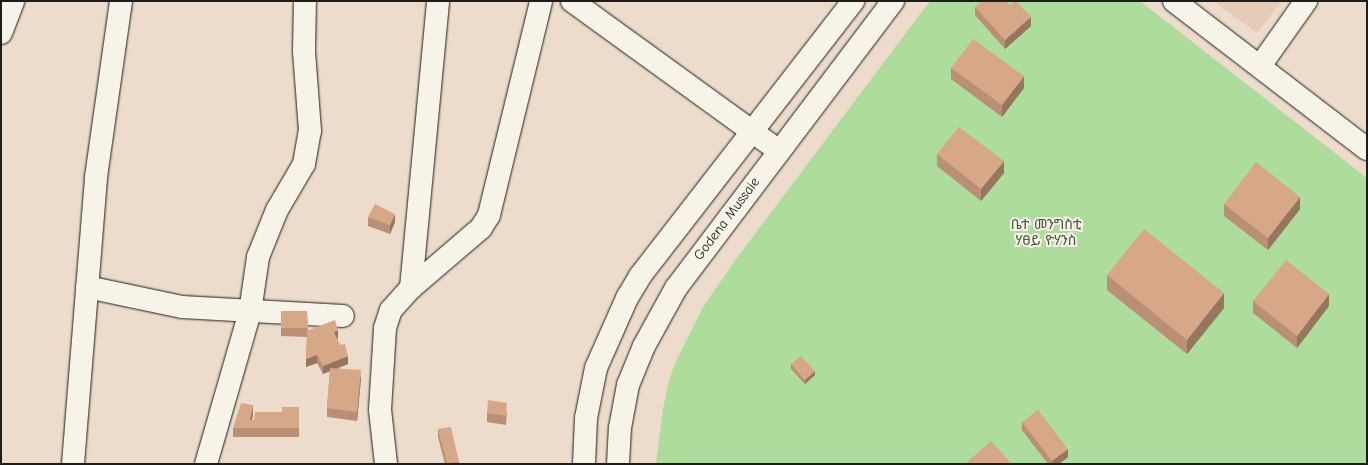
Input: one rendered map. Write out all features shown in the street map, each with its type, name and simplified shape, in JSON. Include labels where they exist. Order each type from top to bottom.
[{"type":"street","points":[[1,33],[13,1]]},
{"type":"street","points":[[73,464],[96,177],[121,1]]},
{"type":"street","points":[[206,464],[250,312],[258,258],[277,210],[304,164],[310,131],[304,51],[305,1]]},
{"type":"street","points":[[411,288],[438,1]]},
{"type":"street","points":[[386,464],[380,410],[385,328],[391,310],[411,288],[481,228],[490,215],[541,1]]},
{"type":"street","points":[[572,1],[779,151]]},
{"type":"street","points":[[584,464],[591,391],[596,368],[616,318],[640,276],[853,1]]},
{"type":"street","name":"Godena Mussaie","points":[[618,464],[620,428],[628,384],[653,326],[685,273],[893,1]]},
{"type":"street","points":[[1174,1],[1367,149]]},
{"type":"street","points":[[1260,66],[1306,1]]},
{"type":"street","points":[[87,287],[182,306],[250,312],[290,311],[343,316]]},
{"type":"shaded area","points":[[1213,1],[1282,1],[1257,33]]},
{"type":"green space","name":"ቤተ መንግስቲ ሃፀይ ዮሃንስ","points":[[930,1],[1140,1],[1367,178],[1367,464],[656,464],[663,409],[669,380],[677,359],[703,307],[736,259]]},
{"type":"building","points":[[982,1],[1006,1],[1010,5],[1016,1],[1031,17],[1005,40],[975,7]]},
{"type":"building","points":[[973,39],[1024,76],[1002,105],[951,68]]},
{"type":"building","points":[[959,127],[1004,161],[981,189],[937,154]]},
{"type":"building","points":[[1256,162],[1300,197],[1268,238],[1224,204]]},
{"type":"building","points":[[375,204],[395,214],[390,225],[368,217]]},
{"type":"building","points":[[1144,229],[1224,293],[1187,340],[1107,275]]},
{"type":"building","points":[[1286,260],[1329,294],[1297,336],[1253,301]]},
{"type":"building","points":[[281,311],[307,311],[308,328],[281,328]]},
{"type":"building","points":[[335,320],[338,330],[334,332],[340,345],[345,344],[348,356],[323,366],[317,355],[306,359],[307,331]]},
{"type":"building","points":[[801,356],[815,371],[805,380],[791,364]]},
{"type":"building","points":[[330,368],[361,370],[357,412],[327,408]]},
{"type":"building","points":[[488,400],[507,403],[506,416],[487,413]]},
{"type":"building","points":[[241,403],[253,405],[250,420],[254,420],[255,412],[282,412],[282,407],[299,407],[299,428],[233,428]]},
{"type":"building","points":[[1038,410],[1068,449],[1052,461],[1022,422]]},
{"type":"building","points":[[451,427],[459,462],[447,463],[438,429]]},
{"type":"building","points":[[991,441],[1012,464],[965,464]]}]
